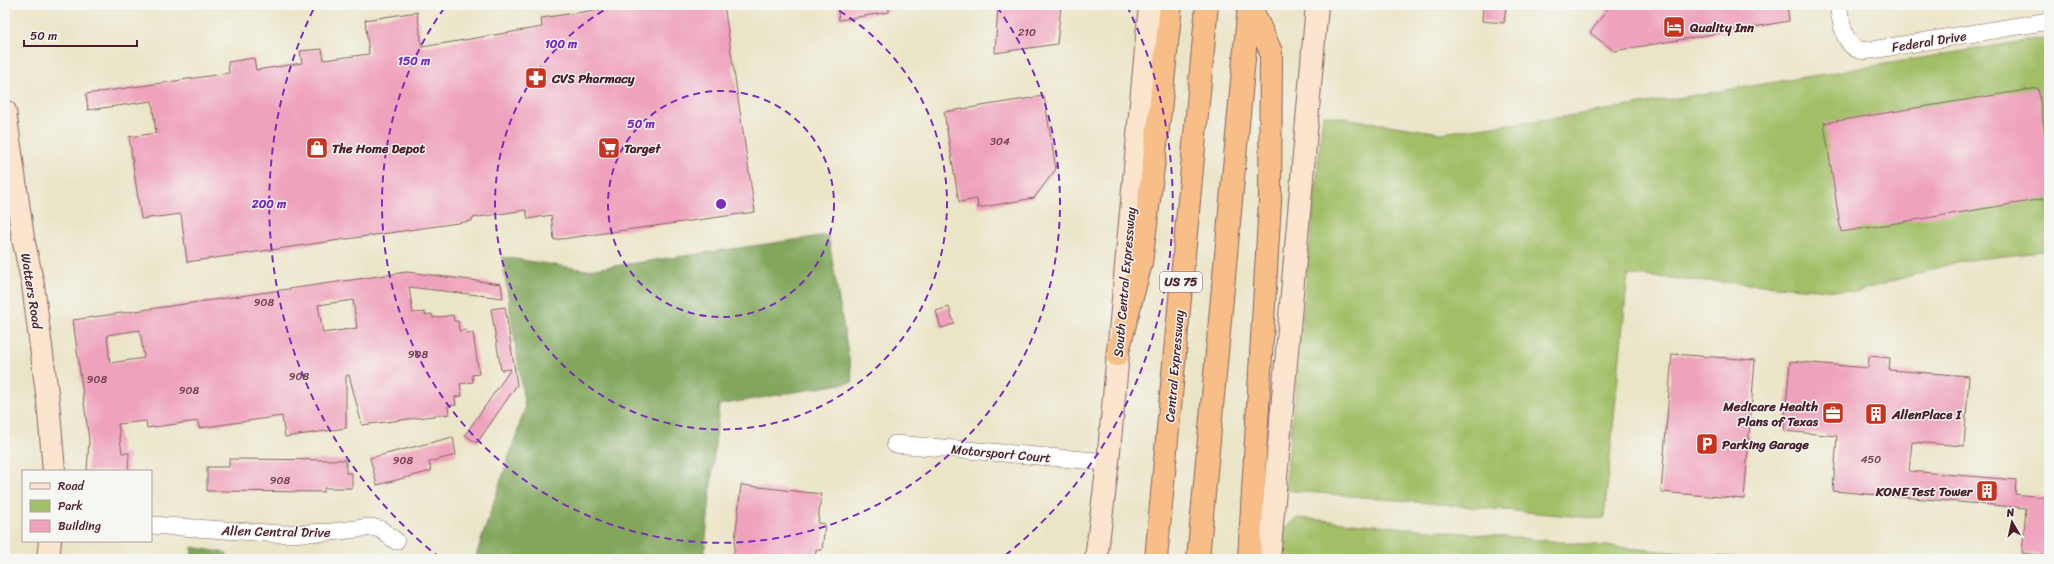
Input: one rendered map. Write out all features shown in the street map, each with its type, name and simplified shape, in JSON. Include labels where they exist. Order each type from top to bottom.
[{"type":"highway","points":[[1117,355],[1140,263],[1159,120],[1171,5]]},
{"type":"highway","name":"Central Expressway","points":[[1156,559],[1207,5]]},
{"type":"highway","points":[[1198,559],[1249,5]]},
{"type":"highway","points":[[1249,5],[1271,52],[1270,202],[1249,559]]},
{"type":"main road","name":"South Central Expressway","points":[[1096,559],[1108,462],[1150,5]]},
{"type":"main road","points":[[1269,559],[1317,5]]},
{"type":"main road","name":"Watters Road","points":[[5,111],[23,238],[33,285],[48,401],[54,470]]},
{"type":"main road","points":[[48,559],[50,542]]},
{"type":"street","name":"Federal Drive","points":[[1838,5],[1844,30],[1851,44],[1859,50],[1872,50],[2049,21]]},
{"type":"street","name":"Motorsport Court","points":[[895,444],[1108,462]]},
{"type":"street","name":"Allen Central Drive","points":[[152,526],[282,534],[332,532],[371,527],[380,529],[396,542]]},
{"type":"green space","points":[[2049,37],[2049,251],[1960,261],[1856,292],[1628,275],[1604,519],[1285,490],[1323,115],[1441,133],[1562,117]]},
{"type":"green space","points":[[828,235],[853,382],[719,405],[704,559],[475,559],[525,408],[502,257],[587,270]]},
{"type":"green space","points":[[1298,518],[1748,559],[1278,559],[1281,534],[1286,526]]},
{"type":"green space","points":[[192,547],[227,553],[227,559],[191,559]]},
{"type":"building","points":[[610,5],[724,5],[755,212],[554,240],[551,215],[528,219],[526,210],[472,218],[472,221],[187,262],[181,214],[141,219],[129,137],[156,133],[152,101],[88,110],[86,94],[229,73],[228,62],[254,58],[256,70],[302,63],[300,51],[322,49],[324,60],[369,54],[365,20],[417,12],[422,47],[542,27],[541,18],[610,8]]},
{"type":"building","points":[[837,5],[889,5],[889,12],[839,20]]},
{"type":"building","points":[[998,5],[1061,5],[1057,44],[995,53]]},
{"type":"building","points":[[1483,5],[1506,5],[1504,23],[1482,21]]},
{"type":"building","name":"Quality Inn","points":[[1610,5],[1787,5],[1789,21],[1614,51],[1590,33]]},
{"type":"building","points":[[2038,88],[2049,157],[2049,198],[1841,232],[1824,123]]},
{"type":"building","points":[[1044,96],[1056,169],[1034,198],[978,208],[977,199],[959,202],[944,112]]},
{"type":"building","points":[[407,272],[501,284],[503,298],[409,287],[413,313],[425,312],[425,315],[432,314],[433,318],[453,315],[454,321],[458,321],[459,331],[466,330],[467,333],[473,333],[479,374],[472,375],[473,382],[460,384],[462,396],[455,397],[456,405],[448,406],[449,414],[362,425],[349,375],[346,376],[346,428],[285,437],[282,416],[199,428],[198,421],[147,428],[146,421],[118,424],[122,453],[129,453],[128,470],[87,470],[89,440],[73,320]],"holes":[[[353,300],[357,328],[323,333],[318,305]],[[140,330],[144,358],[110,363],[107,335]]]},
{"type":"building","points":[[505,307],[517,385],[477,443],[465,435],[511,369],[501,370],[491,309]]},
{"type":"building","points":[[949,307],[954,324],[941,328],[936,311]]},
{"type":"building","name":"Parking Garage","points":[[1672,354],[1755,360],[1744,499],[1661,492]]},
{"type":"building","name":"AllenPlace I","points":[[1869,356],[1890,358],[1889,370],[1969,376],[1964,446],[1912,442],[1909,471],[2016,480],[2015,494],[2049,498],[2049,556],[2022,553],[2026,508],[1833,491],[1837,436],[1784,431],[1790,361],[1868,368]]},
{"type":"building","points":[[453,437],[456,455],[429,462],[431,471],[377,485],[370,458]]},
{"type":"building","points":[[229,459],[346,460],[346,473],[352,473],[352,488],[324,488],[324,492],[207,491],[207,467],[229,467]]},
{"type":"building","points":[[741,485],[821,494],[818,523],[825,524],[822,550],[816,550],[815,559],[733,559]]},
{"type":"place","name":"Quality Inn","points":[[1674,27]]},
{"type":"place","name":"CVS Pharmacy","points":[[536,78]]},
{"type":"place","name":"The Home Depot","points":[[317,148]]},
{"type":"place","name":"Target","points":[[609,148]]},
{"type":"place","name":"Medicare Health Plans of Texas","points":[[1833,413]]},
{"type":"place","name":"AllenPlace I","points":[[1876,414]]},
{"type":"place","name":"Parking Garage","points":[[1707,444]]},
{"type":"place","name":"KONE Test Tower","points":[[1987,491]]}]
